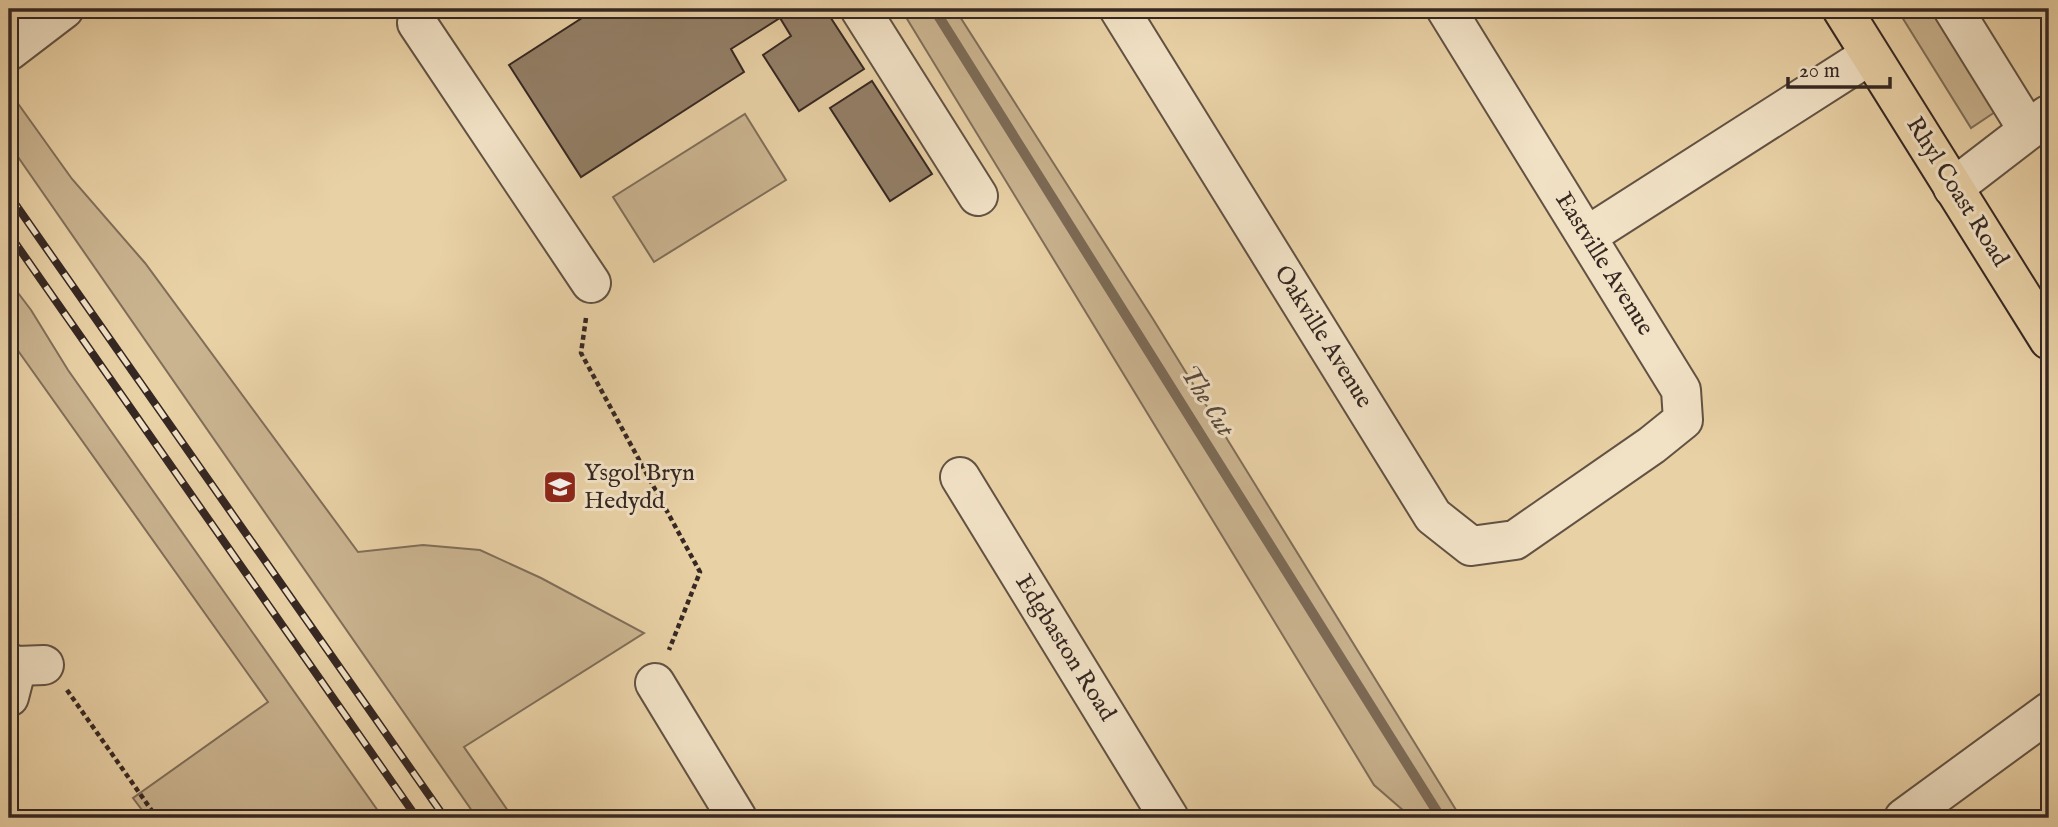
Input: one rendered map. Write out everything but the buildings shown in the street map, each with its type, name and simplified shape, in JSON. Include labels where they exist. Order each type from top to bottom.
[{"type":"main road","name":"Rhyl Coast Road","points":[[1842,9],[2049,340]]},
{"type":"street","points":[[16,31],[64,9]]},
{"type":"street","points":[[420,9],[417,23],[591,283]]},
{"type":"street","points":[[860,9],[978,196]]},
{"type":"street","name":"Oakville Avenue","points":[[1119,9],[1433,516],[1471,546],[1515,540],[1584,492]]},
{"type":"street","name":"Eastville Avenue","points":[[1446,9],[1681,390],[1683,420],[1584,492]]},
{"type":"street","points":[[1952,9],[2039,122],[1953,188]]},
{"type":"street","points":[[1587,236],[1871,55]]},
{"type":"street","name":"Edgbaston Road","points":[[960,477],[1169,818]]},
{"type":"street","points":[[655,684],[737,818]]},
{"type":"street","points":[[1904,818],[2049,712]]},
{"type":"path","points":[[591,283],[581,353],[700,572],[655,684]]},
{"type":"path","points":[[19,673],[67,690],[157,818]]},
{"type":"shaded area","points":[[901,9],[955,9],[1153,319],[1461,818],[1412,818],[1374,785]]},
{"type":"shaded area","points":[[1897,9],[1932,9],[1995,112],[1971,128]]},
{"type":"shaded area","points":[[9,91],[72,179],[145,263],[358,552],[423,545],[480,550],[541,578],[644,633],[464,747],[513,818],[477,818],[9,144]]},
{"type":"shaded area","points":[[745,114],[786,180],[654,262],[613,197]]},
{"type":"shaded area","points":[[9,281],[31,310],[68,370],[383,818],[148,818],[133,798],[268,702],[9,338]]},
{"type":"waterway","name":"The Cut","points":[[934,9],[1441,818]]},
{"type":"railway","points":[[9,195],[445,818]]},
{"type":"railway","points":[[9,234],[417,818]]},
{"type":"place","name":"Ysgol Bryn Hedydd","points":[[560,487]]}]
